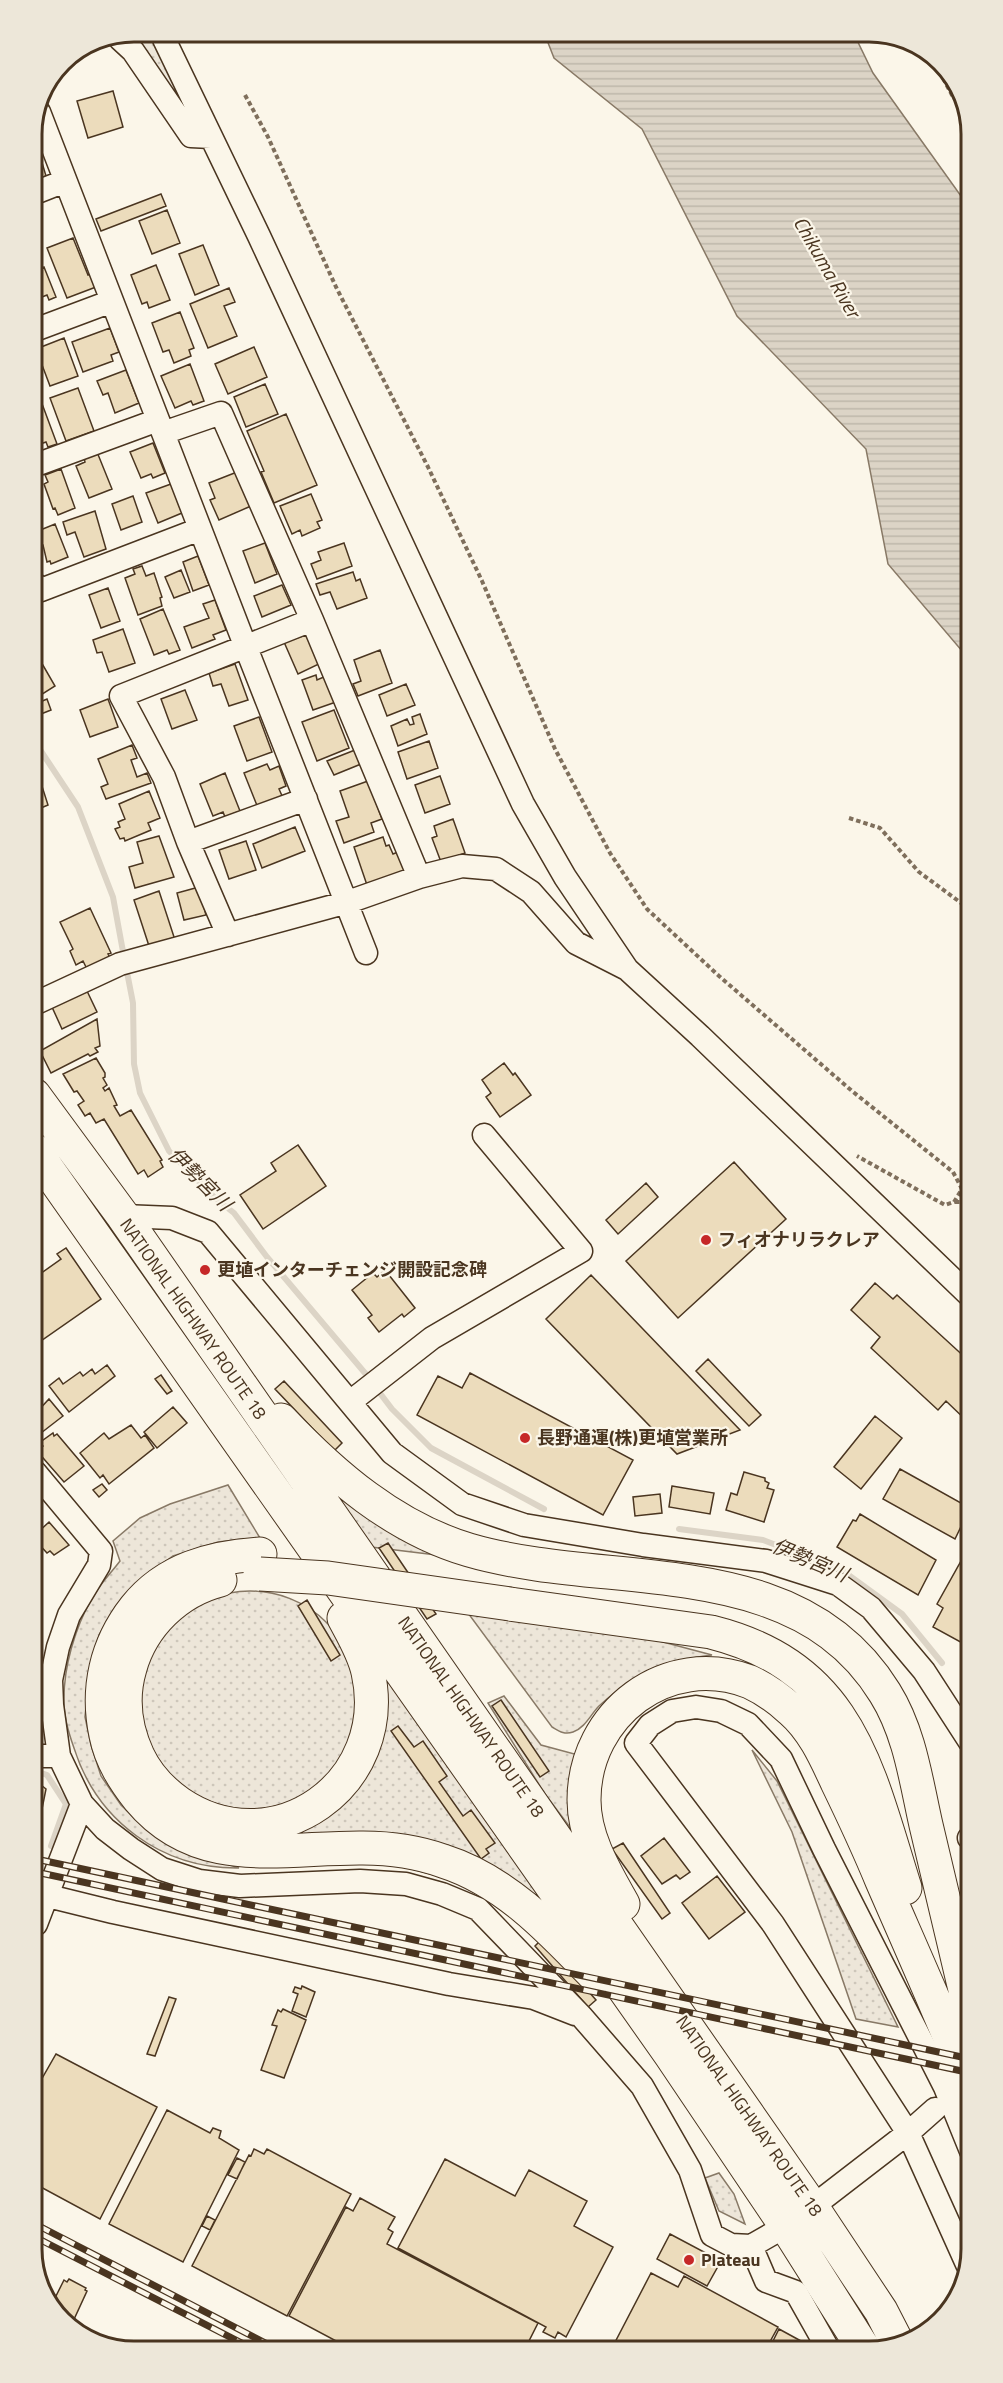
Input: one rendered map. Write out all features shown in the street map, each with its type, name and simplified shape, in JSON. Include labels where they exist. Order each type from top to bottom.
[{"type":"highway","name":"NATIONAL HIGHWAY ROUTE 18","points":[[42,1106],[123,1216],[723,2078],[881,2311],[894,2337]]},
{"type":"highway","name":"NATIONAL HIGHWAY ROUTE 18","points":[[42,1161],[670,2054],[786,2226],[859,2341]]},
{"type":"highway","points":[[210,1344],[286,1426],[335,1472],[365,1497],[419,1530],[469,1550],[499,1557],[732,1590],[788,1607],[814,1621],[836,1637],[856,1655],[879,1684],[903,1730],[961,1975]]},
{"type":"highway","points":[[254,1462],[360,1648],[370,1681],[371,1716],[366,1742],[356,1765],[343,1784],[329,1798],[310,1811],[287,1820],[264,1825],[214,1820],[190,1810],[171,1798],[154,1781],[141,1762],[131,1741],[125,1716],[125,1693],[129,1668],[137,1646],[148,1628],[165,1610],[206,1584],[232,1577],[260,1564]]},
{"type":"highway","points":[[670,2054],[542,1922],[519,1902],[473,1872],[420,1854],[391,1850],[364,1848],[270,1852],[241,1851],[215,1846],[191,1839],[168,1826],[148,1809],[118,1769],[108,1744],[102,1719],[105,1670],[112,1644],[124,1622],[140,1602],[160,1584],[183,1570],[206,1561],[233,1556],[327,1578],[686,1608],[737,1618],[781,1637],[822,1666],[841,1684],[857,1706],[883,1754],[961,1987]]},
{"type":"highway","points":[[509,1594],[735,1638],[780,1660],[820,1691],[836,1710],[850,1733],[873,1786],[961,2060]]},
{"type":"highway","points":[[723,2078],[607,1876],[586,1825],[584,1801],[586,1778],[592,1754],[602,1733],[617,1713],[634,1696],[656,1684],[678,1677],[701,1674],[726,1676],[750,1682],[773,1695],[810,1730],[858,1825],[961,2066]]},
{"type":"street","points":[[165,42],[523,804],[565,877],[627,969],[700,1036],[961,1287]]},
{"type":"street","points":[[124,43],[133,51],[191,136],[211,137]]},
{"type":"street","points":[[43,122],[366,953]]},
{"type":"street","points":[[42,190],[65,181]]},
{"type":"street","points":[[42,327],[112,301]]},
{"type":"street","points":[[42,463],[161,427],[221,413],[312,620],[419,878]]},
{"type":"street","points":[[42,590],[200,529]]},
{"type":"street","points":[[228,935],[188,842],[164,777],[121,696],[312,620]]},
{"type":"street","points":[[188,842],[306,799]]},
{"type":"street","points":[[42,1000],[126,962],[348,902],[462,866],[496,869],[531,892],[576,944],[627,969]]},
{"type":"street","points":[[366,1390],[432,1338],[581,1251],[484,1135]]},
{"type":"street","points":[[123,1216],[172,1218],[208,1232],[366,1390],[392,1453],[462,1503],[524,1525],[643,1545],[766,1561],[838,1584],[871,1608],[924,1671],[961,1728]]},
{"type":"street","points":[[42,1480],[101,1551],[99,1565],[69,1615],[58,1647],[51,1680],[59,1756],[82,1804],[105,1829],[131,1849],[162,1869],[199,1881],[240,1886],[360,1881],[406,1884],[442,1894],[478,1910],[582,2017],[642,2086],[690,2170],[712,2235],[731,2245],[751,2246],[786,2226],[908,2133],[935,2109]]},
{"type":"street","points":[[961,2126],[945,2087],[781,1759],[748,1724],[722,1711],[696,1707],[672,1711],[650,1725],[636,1743],[773,1924],[908,2133],[961,2250]]},
{"type":"street","points":[[42,1756],[59,1756]]},
{"type":"street","points":[[42,1892],[82,1804]]},
{"type":"street","points":[[42,1894],[113,1912],[449,1984],[534,1998],[582,2017]]},
{"type":"street","points":[[751,2246],[766,2282],[796,2292],[824,2341]]},
{"type":"path","points":[[245,95],[268,137],[336,287],[428,467],[482,580],[555,749],[610,853],[647,909],[852,1091],[953,1172],[961,1187]]},
{"type":"path","points":[[849,818],[880,828],[920,872],[961,903]]},
{"type":"path","points":[[813,1146],[848,1151],[945,1205],[961,1202]]},
{"type":"path","points":[[954,1202],[961,1191]]},
{"type":"shaded area","points":[[131,42],[155,42],[197,127]]},
{"type":"shaded area","points":[[327,1483],[453,1557],[371,1547]]},
{"type":"shaded area","points":[[228,1485],[263,1543],[243,1539],[218,1542],[173,1556],[136,1583],[115,1607],[99,1635],[89,1678],[85,1717],[101,1776],[121,1805],[146,1829],[239,1868],[211,1866],[184,1860],[159,1850],[136,1836],[116,1818],[99,1798],[85,1774],[69,1732],[64,1703],[68,1662],[80,1622],[95,1593],[120,1561],[113,1541],[140,1518],[170,1504]]},
{"type":"shaded area","points":[[250,1591],[271,1593],[292,1599],[311,1609],[327,1623],[341,1639],[351,1658],[357,1679],[359,1700],[357,1721],[351,1742],[341,1761],[327,1777],[311,1791],[292,1801],[271,1807],[250,1809],[229,1807],[208,1801],[189,1791],[173,1777],[159,1761],[149,1742],[143,1721],[141,1700],[143,1679],[149,1658],[159,1639],[173,1623],[189,1609],[208,1599],[229,1593]]},
{"type":"shaded area","points":[[468,1613],[648,1638],[712,1655],[679,1661],[651,1670],[613,1694],[581,1727],[573,1732],[564,1733],[552,1727]]},
{"type":"shaded area","points":[[374,1659],[540,1897],[537,1903],[283,1834],[345,1793]]},
{"type":"shaded area","points":[[504,1696],[541,1745],[582,1756],[584,1846],[545,1794],[488,1703]]},
{"type":"shaded area","points":[[752,1750],[777,1781],[898,2027],[856,2019],[792,1832]]},
{"type":"shaded area","points":[[719,2173],[734,2194],[745,2224],[719,2211],[705,2178]]},
{"type":"water","name":"Chikuma River","points":[[548,42],[858,42],[873,73],[961,196],[961,650],[888,564],[866,449],[737,316],[642,129],[554,58]]},
{"type":"building","points":[[113,91],[123,127],[88,138],[77,101]]},
{"type":"building","points":[[42,162],[46,176],[42,177]]},
{"type":"building","points":[[161,194],[166,206],[101,231],[96,219]]},
{"type":"building","points":[[167,210],[180,243],[152,254],[139,221]]},
{"type":"building","points":[[73,238],[88,275],[91,274],[96,287],[67,298],[47,248]]},
{"type":"building","points":[[203,245],[219,285],[195,295],[179,254]]},
{"type":"building","points":[[156,265],[170,300],[149,308],[147,302],[142,304],[131,275]]},
{"type":"building","points":[[44,267],[56,297],[49,300],[47,295],[42,297],[42,268]]},
{"type":"building","points":[[229,288],[235,302],[224,306],[237,336],[208,348],[190,304]]},
{"type":"building","points":[[180,312],[194,348],[189,350],[191,356],[174,363],[169,350],[163,352],[152,323]]},
{"type":"building","points":[[110,328],[119,352],[111,355],[113,361],[83,372],[72,342]]},
{"type":"building","points":[[64,338],[78,376],[50,386],[42,365],[42,347]]},
{"type":"building","points":[[254,347],[267,377],[228,394],[215,364]]},
{"type":"building","points":[[190,364],[204,401],[193,405],[191,401],[175,408],[161,376]]},
{"type":"building","points":[[126,370],[139,403],[115,413],[108,393],[103,395],[97,381]]},
{"type":"building","points":[[265,384],[278,414],[246,427],[234,397]]},
{"type":"building","points":[[78,388],[94,431],[66,441],[50,398]]},
{"type":"building","points":[[42,404],[57,444],[48,447],[46,442],[42,443]]},
{"type":"building","points":[[286,414],[317,485],[274,503],[261,472],[264,471],[247,431]]},
{"type":"building","points":[[153,443],[165,473],[153,478],[151,474],[141,478],[130,452]]},
{"type":"building","points":[[97,452],[112,489],[89,498],[76,466],[85,462],[84,458]]},
{"type":"building","points":[[61,469],[75,508],[58,515],[55,508],[53,509],[44,484],[48,482],[45,475]]},
{"type":"building","points":[[237,472],[251,506],[219,520],[210,500],[215,498],[209,483]]},
{"type":"building","points":[[171,484],[182,513],[158,523],[146,493]]},
{"type":"building","points":[[311,494],[322,520],[317,522],[320,528],[302,536],[300,530],[292,534],[280,506]]},
{"type":"building","points":[[133,496],[142,522],[121,530],[112,504]]},
{"type":"building","points":[[95,511],[106,549],[84,557],[75,532],[67,535],[63,522]]},
{"type":"building","points":[[55,524],[68,557],[51,564],[50,561],[47,562],[42,545],[42,529]]},
{"type":"building","points":[[265,543],[277,574],[255,583],[243,551]]},
{"type":"building","points":[[344,543],[352,566],[317,579],[311,564],[321,560],[318,552]]},
{"type":"building","points":[[198,556],[209,585],[193,591],[183,562]]},
{"type":"building","points":[[142,566],[146,576],[154,573],[162,597],[160,598],[162,606],[138,615],[125,578],[135,574],[133,569]]},
{"type":"building","points":[[181,570],[190,592],[174,598],[165,577]]},
{"type":"building","points":[[353,572],[356,581],[360,579],[367,598],[337,609],[330,592],[320,595],[316,584]]},
{"type":"building","points":[[282,585],[291,605],[262,617],[254,596]]},
{"type":"building","points":[[108,588],[120,621],[101,628],[89,595]]},
{"type":"building","points":[[215,600],[226,630],[213,635],[215,639],[192,648],[184,627],[209,618],[203,604]]},
{"type":"building","points":[[163,609],[180,650],[169,654],[167,650],[154,655],[140,619]]},
{"type":"building","points":[[123,629],[135,663],[109,672],[102,652],[97,653],[93,640]]},
{"type":"building","points":[[306,635],[321,663],[298,674],[284,642]]},
{"type":"building","points":[[380,650],[392,683],[358,696],[353,684],[361,681],[354,660]]},
{"type":"building","points":[[42,664],[55,686],[42,694]]},
{"type":"building","points":[[235,664],[248,700],[229,706],[221,684],[213,686],[209,673]]},
{"type":"building","points":[[316,675],[317,680],[326,676],[336,702],[313,710],[302,680]]},
{"type":"building","points":[[406,684],[415,705],[387,716],[379,695]]},
{"type":"building","points":[[185,690],[197,720],[172,729],[161,699]]},
{"type":"building","points":[[47,699],[51,710],[42,714],[42,701]]},
{"type":"building","points":[[108,699],[118,727],[90,737],[80,710]]},
{"type":"building","points":[[334,710],[349,748],[317,761],[302,722]]},
{"type":"building","points":[[420,714],[427,734],[398,746],[391,726],[407,719],[410,725],[414,724],[412,717]]},
{"type":"building","points":[[259,717],[272,752],[247,761],[234,726]]},
{"type":"building","points":[[429,741],[438,768],[407,779],[398,752]]},
{"type":"building","points":[[132,745],[137,758],[131,760],[137,777],[147,773],[151,783],[106,799],[101,787],[108,784],[98,759]]},
{"type":"building","points":[[355,750],[361,764],[334,775],[327,761]]},
{"type":"building","points":[[267,764],[270,770],[279,766],[286,786],[279,789],[283,798],[258,808],[244,773]]},
{"type":"building","points":[[225,773],[240,811],[225,817],[223,812],[213,816],[200,784]]},
{"type":"building","points":[[440,776],[450,804],[425,813],[415,785]]},
{"type":"building","points":[[368,781],[382,819],[371,823],[374,832],[344,843],[336,821],[349,817],[340,791]]},
{"type":"building","points":[[42,786],[48,805],[42,808]]},
{"type":"building","points":[[149,791],[160,818],[148,823],[151,830],[125,841],[124,838],[120,839],[115,829],[120,827],[118,822],[125,819],[119,804]]},
{"type":"building","points":[[453,819],[465,853],[441,862],[432,838],[437,836],[434,826]]},
{"type":"building","points":[[295,827],[305,851],[262,868],[253,844]]},
{"type":"building","points":[[159,836],[174,877],[135,888],[129,867],[143,863],[137,842]]},
{"type":"building","points":[[383,837],[386,846],[389,845],[393,854],[398,852],[405,872],[368,888],[354,847]]},
{"type":"building","points":[[246,841],[256,870],[229,879],[219,850]]},
{"type":"building","points":[[199,887],[206,915],[184,920],[177,893]]},
{"type":"building","points":[[159,891],[175,940],[150,949],[134,900]]},
{"type":"building","points":[[90,908],[111,953],[108,954],[110,958],[87,969],[83,961],[76,965],[70,951],[73,949],[60,922]]},
{"type":"building","points":[[87,991],[97,1012],[62,1029],[52,1007]]},
{"type":"building","points":[[97,1019],[100,1046],[95,1048],[98,1052],[90,1056],[88,1054],[51,1073],[42,1055],[42,1050]]},
{"type":"building","points":[[96,1058],[105,1073],[103,1078],[107,1085],[103,1088],[105,1091],[109,1088],[117,1105],[114,1106],[120,1116],[131,1110],[162,1160],[160,1161],[163,1167],[148,1177],[144,1170],[138,1174],[104,1119],[96,1123],[90,1113],[85,1116],[78,1105],[84,1101],[77,1091],[74,1092],[63,1074]]},
{"type":"building","points":[[504,1063],[513,1075],[515,1073],[531,1095],[500,1117],[486,1097],[491,1093],[482,1080]]},
{"type":"building","points":[[298,1145],[326,1186],[263,1229],[240,1195],[276,1171],[271,1163]]},
{"type":"building","name":"フィオナリラクレア","points":[[734,1162],[786,1219],[678,1318],[626,1261]]},
{"type":"building","points":[[646,1183],[658,1197],[618,1234],[606,1220]]},
{"type":"building","points":[[66,1248],[101,1299],[42,1340],[42,1273],[61,1259],[57,1254]]},
{"type":"building","points":[[385,1270],[415,1308],[404,1317],[402,1314],[379,1332],[368,1318],[372,1315],[352,1290],[373,1273],[377,1277]]},
{"type":"building","points":[[591,1275],[740,1430],[677,1454],[546,1319]]},
{"type":"building","points":[[875,1283],[893,1299],[897,1295],[961,1354],[961,1415],[946,1401],[938,1410],[871,1348],[880,1337],[851,1310]]},
{"type":"building","points":[[708,1359],[761,1415],[749,1426],[696,1371]]},
{"type":"building","points":[[107,1365],[115,1376],[69,1412],[49,1386],[59,1378],[63,1384],[80,1372],[83,1376],[92,1369],[95,1374]]},
{"type":"building","name":"長野通運(株)更埴営業所","points":[[470,1373],[633,1460],[603,1515],[417,1415],[438,1376],[462,1388]]},
{"type":"building","points":[[161,1375],[172,1391],[167,1394],[155,1379]]},
{"type":"building","points":[[284,1381],[342,1443],[334,1451],[275,1389]]},
{"type":"building","points":[[49,1399],[63,1416],[42,1432],[42,1406]]},
{"type":"building","points":[[173,1407],[187,1423],[157,1448],[144,1432]]},
{"type":"building","points":[[875,1416],[902,1438],[861,1489],[834,1467]]},
{"type":"building","points":[[131,1425],[141,1438],[145,1435],[154,1448],[109,1484],[103,1475],[100,1478],[80,1453],[104,1433],[109,1439]]},
{"type":"building","points":[[53,1433],[54,1436],[57,1434],[84,1466],[64,1482],[42,1457],[42,1441]]},
{"type":"building","points":[[900,1469],[961,1503],[961,1527],[955,1539],[883,1499]]},
{"type":"building","points":[[744,1472],[765,1478],[765,1481],[769,1483],[767,1488],[774,1490],[764,1522],[726,1510],[731,1493],[737,1495]]},
{"type":"building","points":[[102,1484],[107,1490],[99,1497],[93,1490]]},
{"type":"building","points":[[672,1486],[714,1493],[710,1514],[669,1507]]},
{"type":"building","points":[[660,1494],[662,1513],[635,1516],[633,1497]]},
{"type":"building","points":[[860,1514],[936,1560],[918,1595],[837,1547],[853,1520],[856,1521]]},
{"type":"building","points":[[49,1522],[69,1545],[54,1555],[50,1551],[47,1553],[42,1548],[42,1528]]},
{"type":"building","points":[[388,1543],[436,1614],[427,1619],[379,1548]]},
{"type":"building","points":[[961,1561],[961,1642],[933,1627],[943,1608],[937,1604]]},
{"type":"building","points":[[307,1600],[340,1655],[331,1661],[298,1606]]},
{"type":"building","points":[[501,1700],[549,1771],[540,1777],[492,1706]]},
{"type":"building","points":[[398,1726],[414,1747],[423,1741],[447,1776],[439,1782],[463,1816],[471,1810],[495,1843],[486,1849],[489,1853],[481,1859],[391,1731]]},
{"type":"building","points":[[42,1786],[46,1789],[42,1809]]},
{"type":"building","points":[[664,1838],[690,1872],[680,1879],[676,1875],[662,1884],[641,1856]]},
{"type":"building","points":[[623,1843],[670,1913],[662,1919],[612,1849]]},
{"type":"building","points":[[717,1876],[745,1912],[709,1939],[682,1903]]},
{"type":"building","points":[[542,1939],[596,2000],[588,2007],[535,1946]]},
{"type":"building","points":[[302,1986],[315,1992],[306,2017],[292,2011],[298,1994],[293,1992],[295,1987],[301,1989]]},
{"type":"building","points":[[169,1997],[176,1999],[155,2056],[147,2054]]},
{"type":"building","points":[[283,2009],[306,2020],[284,2078],[261,2070],[277,2026],[272,2025],[278,2010],[281,2012]]},
{"type":"building","points":[[56,2054],[157,2107],[100,2219],[42,2188],[42,2078]]},
{"type":"building","points":[[167,2110],[210,2133],[213,2128],[221,2131],[219,2138],[239,2150],[183,2262],[109,2224]]},
{"type":"building","points":[[254,2149],[264,2154],[267,2149],[351,2194],[287,2316],[192,2266]]},
{"type":"building","points":[[237,2158],[245,2162],[237,2179],[228,2175]]},
{"type":"building","points":[[445,2159],[515,2196],[529,2170],[587,2201],[574,2226],[613,2247],[566,2337],[558,2332],[555,2338],[543,2332],[546,2327],[398,2248]]},
{"type":"building","points":[[360,2198],[395,2217],[388,2229],[393,2232],[387,2244],[538,2323],[529,2341],[336,2341],[289,2316],[346,2207],[353,2211]]},
{"type":"building","points":[[207,2216],[215,2220],[210,2230],[202,2226]]},
{"type":"building","name":"Plateau","points":[[670,2234],[721,2261],[707,2286],[657,2259]]},
{"type":"building","points":[[651,2273],[678,2287],[684,2276],[778,2327],[770,2341],[616,2341]]},
{"type":"building","points":[[69,2279],[86,2288],[87,2291],[74,2319],[55,2297],[64,2280],[67,2282]]},
{"type":"building","points":[[779,2329],[801,2341],[773,2341]]},
{"type":"waterway","name":"伊勢宮川","points":[[42,753],[78,807],[113,897],[124,957]]},
{"type":"waterway","name":"伊勢宮川","points":[[126,967],[133,1003],[134,1064],[140,1093],[169,1151],[215,1198],[234,1213],[267,1257],[370,1379]]},
{"type":"waterway","name":"伊勢宮川","points":[[376,1388],[392,1409],[431,1448],[544,1509]]},
{"type":"waterway","name":"伊勢宮川","points":[[679,1529],[763,1540],[843,1571],[902,1614],[942,1663]]},
{"type":"waterway","points":[[42,1773],[47,1775],[66,1804],[51,1846]]},
{"type":"railway","points":[[42,1860],[961,2057]]},
{"type":"railway","points":[[42,1873],[961,2071]]},
{"type":"railway","points":[[42,2228],[262,2341]]},
{"type":"railway","points":[[42,2241],[237,2341]]},
{"type":"place","name":"フィオナリラクレア","points":[[706,1240]]},
{"type":"place","name":"更埴インターチェンジ開設記念碑","points":[[205,1270]]},
{"type":"place","name":"長野通運(株)更埴営業所","points":[[525,1438]]},
{"type":"place","name":"Plateau","points":[[689,2260]]}]
